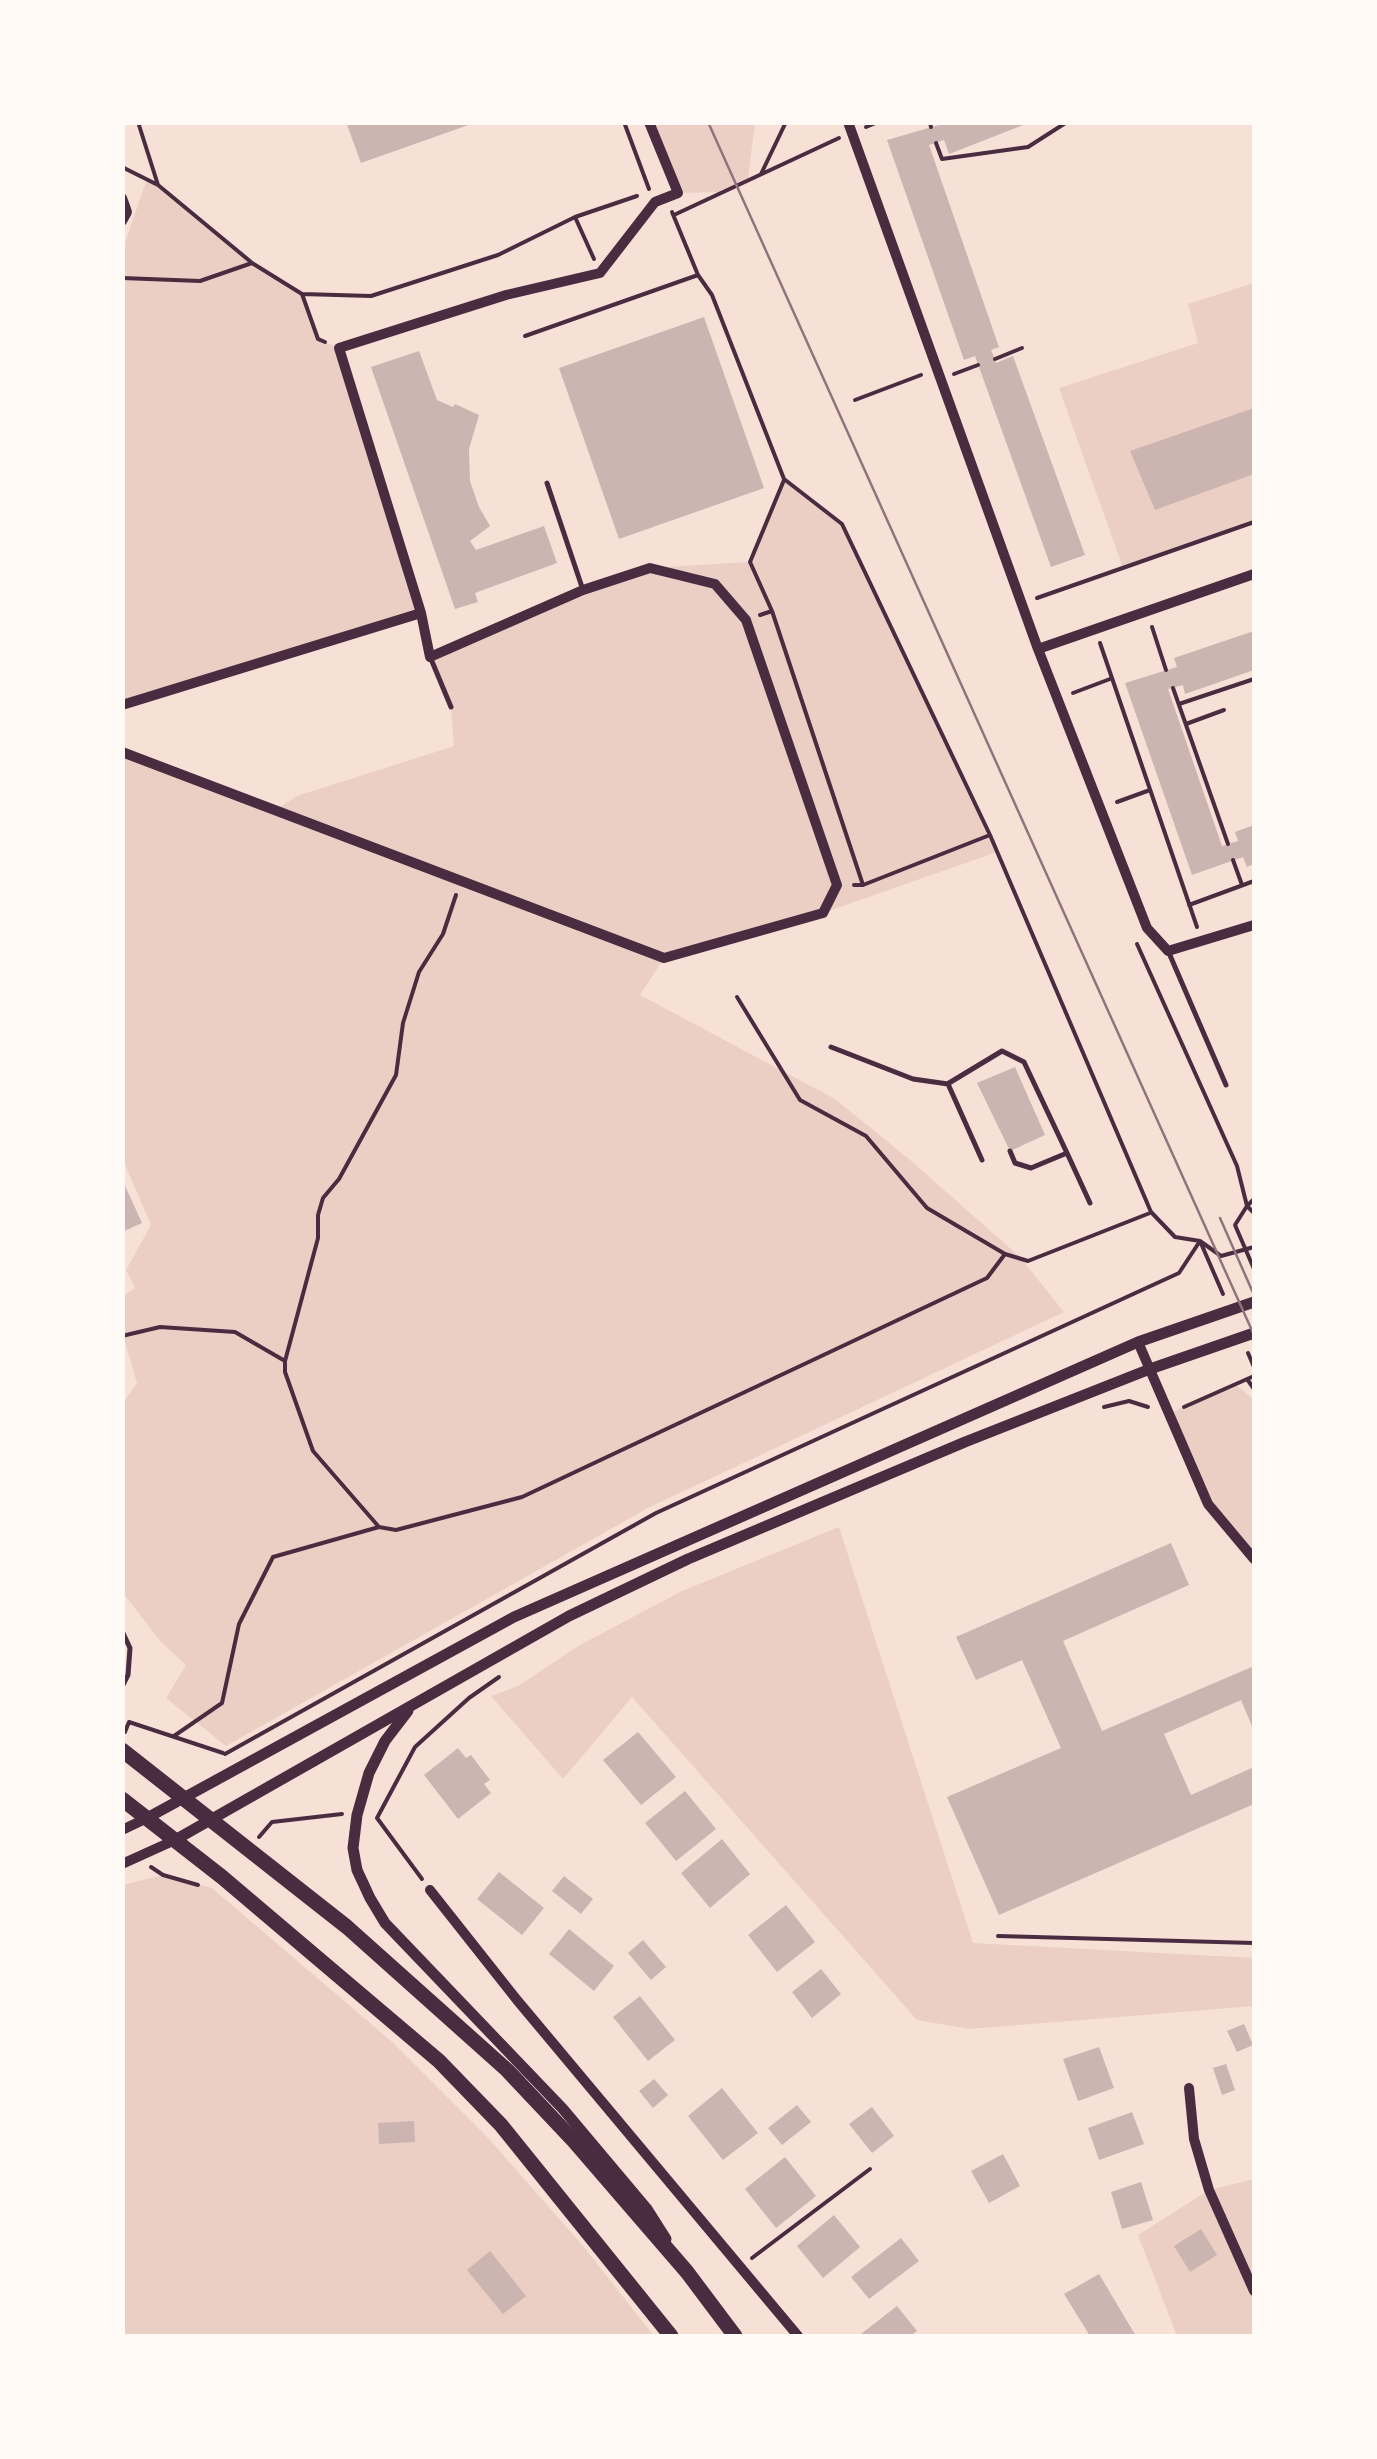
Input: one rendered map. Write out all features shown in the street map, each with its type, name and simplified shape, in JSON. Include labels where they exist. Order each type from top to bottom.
[{"type":"main road","points":[[122,1750],[250,1848],[429,1998],[508,2070],[687,2272],[736,2336]]},
{"type":"main road","points":[[122,1799],[387,2015],[472,2094],[671,2336]]},
{"type":"street","points":[[122,752],[664,958],[823,912],[837,885],[746,620],[715,584],[650,568],[584,590],[430,656],[421,613],[339,348],[506,295],[600,273],[655,202],[678,192],[648,122]]},
{"type":"street","points":[[850,128],[1021,604],[1147,928],[1168,950],[1254,925]]},
{"type":"street","points":[[122,198],[127,212],[122,221]]},
{"type":"street","points":[[1038,648],[1254,574]]},
{"type":"street","points":[[122,706],[421,613]]},
{"type":"street","points":[[122,1830],[514,1617],[1138,1342],[1254,1302]]},
{"type":"street","points":[[122,1864],[212,1819],[569,1616],[688,1560],[965,1442],[1150,1369],[1254,1333]]},
{"type":"street","points":[[1138,1342],[1208,1504],[1254,1559]]},
{"type":"street","points":[[412,1705],[385,1741],[369,1773],[357,1815],[353,1848],[357,1870],[386,1923],[574,2122],[647,2210],[687,2272]]},
{"type":"street","points":[[430,1890],[516,2000],[798,2336]]},
{"type":"street","points":[[1189,2088],[1194,2140],[1209,2190],[1254,2291]]},
{"type":"lane","points":[[547,483],[584,590]]},
{"type":"lane","points":[[430,656],[452,708]]},
{"type":"lane","points":[[1168,950],[1226,1085]]},
{"type":"lane","points":[[831,1047],[913,1079],[948,1084],[1002,1051],[1024,1062],[1090,1203]]},
{"type":"lane","points":[[948,1084],[982,1160]]},
{"type":"lane","points":[[1010,1150],[1015,1162],[1030,1168],[1067,1153]]},
{"type":"lane","points":[[122,1631],[130,1648],[128,1675],[122,1688]]},
{"type":"path","points":[[138,122],[158,184]]},
{"type":"path","points":[[122,167],[158,184],[252,263],[302,294],[371,296],[498,255],[575,217],[650,192],[624,122]]},
{"type":"path","points":[[760,174],[786,122]]},
{"type":"path","points":[[936,143],[942,159],[1028,146],[1067,122]]},
{"type":"path","points":[[676,214],[850,128]]},
{"type":"path","points":[[655,202],[676,214],[784,480],[842,524],[990,836],[1151,1212],[1175,1237],[1200,1241],[1221,1256],[1254,1247]]},
{"type":"path","points":[[575,217],[600,273]]},
{"type":"path","points":[[122,278],[200,280],[252,263]]},
{"type":"path","points":[[526,336],[698,274]]},
{"type":"path","points":[[302,294],[318,339],[339,348]]},
{"type":"path","points":[[994,359],[1022,348]]},
{"type":"path","points":[[856,400],[978,366]]},
{"type":"path","points":[[784,480],[750,562],[772,611],[863,885]]},
{"type":"path","points":[[1021,604],[1254,522]]},
{"type":"path","points":[[746,620],[772,611]]},
{"type":"path","points":[[1146,611],[1166,670]]},
{"type":"path","points":[[1095,629],[1202,940]]},
{"type":"path","points":[[1058,699],[1112,678]]},
{"type":"path","points":[[1178,704],[1254,679]]},
{"type":"path","points":[[1173,688],[1228,844]]},
{"type":"path","points":[[1186,724],[1224,710]]},
{"type":"path","points":[[1100,808],[1150,790]]},
{"type":"path","points":[[837,885],[863,885],[990,836]]},
{"type":"path","points":[[1233,860],[1242,885]]},
{"type":"path","points":[[379,1528],[313,1450],[285,1372],[285,1361],[318,1238],[322,1198],[339,1178],[396,1075],[403,1023],[419,972],[444,934],[460,881]]},
{"type":"path","points":[[1190,905],[1254,881]]},
{"type":"path","points":[[737,997],[800,1100],[866,1136],[927,1208],[1005,1254],[1028,1261],[1151,1212]]},
{"type":"path","points":[[1162,998],[1237,1166],[1247,1206],[1254,1213]]},
{"type":"path","points":[[1254,1198],[1236,1225],[1254,1269]]},
{"type":"path","points":[[122,1717],[225,1754],[656,1514],[1179,1272],[1200,1241]]},
{"type":"path","points":[[174,1736],[222,1703],[239,1624],[272,1557],[379,1528],[396,1530],[522,1497],[987,1278],[1005,1254]]},
{"type":"path","points":[[122,1336],[160,1327],[235,1332],[285,1361]]},
{"type":"path","points":[[1096,1409],[1128,1402],[1170,1414],[1254,1376]]},
{"type":"path","points":[[1247,1378],[1254,1389]]},
{"type":"path","points":[[378,1818],[415,1747],[469,1698],[501,1676]]},
{"type":"path","points":[[122,1738],[129,1722]]},
{"type":"path","points":[[250,1848],[272,1822],[357,1815],[378,1818],[430,1890]]},
{"type":"path","points":[[138,1858],[162,1875],[212,1888],[222,1878]]},
{"type":"path","points":[[998,1936],[1254,1943]]},
{"type":"path","points":[[740,2267],[870,2169]]},
{"type":"shaded area","points":[[649,123],[755,123],[748,179],[721,192],[678,193]]},
{"type":"shaded area","points":[[147,179],[252,263],[302,294],[318,339],[339,348],[421,613],[123,706],[122,251]]},
{"type":"shaded area","points":[[1254,283],[1254,522],[1123,568],[1059,388],[1198,343],[1188,304]]},
{"type":"shaded area","points":[[784,479],[842,524],[997,852],[823,913],[664,958],[640,995],[835,1099],[1020,1257],[1064,1312],[648,1508],[226,1746],[166,1698],[186,1665],[161,1642],[123,1593],[123,1403],[137,1383],[123,1336],[123,1296],[135,1288],[126,1270],[151,1225],[123,1160],[122,752],[275,810],[297,796],[454,746],[451,707],[430,657],[650,568],[750,562]]},
{"type":"shaded area","points":[[1234,1383],[1254,1400],[1254,1559],[1208,1504],[1169,1414]]},
{"type":"shaded area","points":[[839,1527],[973,1943],[1254,1958],[1254,2006],[970,2029],[917,2020],[632,1697],[563,1779],[491,1696],[518,1686],[578,1646],[682,1591]]},
{"type":"shaded area","points":[[163,1875],[212,1888],[391,2041],[490,2140],[583,2246],[654,2336],[123,2336],[123,1885]]},
{"type":"shaded area","points":[[1254,2179],[1254,2336],[1177,2336],[1138,2235],[1209,2190]]},
{"type":"building","points":[[346,122],[474,122],[474,123],[361,163]]},
{"type":"building","points":[[938,122],[1031,122],[949,154],[944,140],[929,145],[999,347],[991,350],[996,363],[1013,356],[1085,555],[1051,567],[975,356],[964,360],[887,140],[939,125]]},
{"type":"building","points":[[704,317],[764,488],[619,539],[559,368]]},
{"type":"building","points":[[419,351],[437,400],[479,415],[469,449],[470,481],[490,526],[470,541],[476,550],[544,526],[557,563],[475,593],[478,602],[455,609],[371,367]]},
{"type":"building","points":[[1254,408],[1254,474],[1155,510],[1130,451]]},
{"type":"building","points":[[1254,631],[1254,670],[1185,694],[1183,685],[1168,689],[1222,846],[1238,841],[1235,832],[1254,825],[1254,864],[1247,867],[1243,857],[1192,875],[1125,683],[1177,667],[1174,658]]},
{"type":"building","points":[[1015,1067],[1045,1135],[1010,1151],[977,1083]]},
{"type":"building","points":[[122,1179],[142,1223],[122,1232]]},
{"type":"building","points":[[1171,1543],[1189,1585],[1063,1641],[1102,1731],[1254,1666],[1254,1731],[1241,1700],[1164,1734],[1191,1795],[1254,1767],[1254,1804],[999,1915],[947,1797],[1061,1748],[1022,1660],[976,1680],[956,1637]]},
{"type":"building","points":[[638,1732],[676,1777],[641,1805],[603,1760]]},
{"type":"building","points":[[458,1748],[466,1758],[471,1755],[490,1780],[484,1784],[491,1793],[458,1819],[424,1775]]},
{"type":"building","points":[[685,1791],[716,1829],[676,1861],[645,1823]]},
{"type":"building","points":[[722,1839],[750,1874],[710,1908],[681,1873]]},
{"type":"building","points":[[499,1872],[544,1908],[522,1935],[477,1899]]},
{"type":"building","points":[[564,1876],[593,1899],[581,1914],[552,1891]]},
{"type":"building","points":[[786,1905],[815,1942],[777,1972],[748,1935]]},
{"type":"building","points":[[569,1929],[614,1966],[594,1991],[549,1954]]},
{"type":"building","points":[[643,1940],[666,1967],[651,1980],[628,1953]]},
{"type":"building","points":[[821,1969],[841,1994],[812,2018],[792,1992]]},
{"type":"building","points":[[640,1996],[675,2040],[648,2061],[613,2017]]},
{"type":"building","points":[[1244,2024],[1253,2045],[1237,2052],[1227,2031]]},
{"type":"building","points":[[1099,2047],[1114,2088],[1078,2101],[1063,2059]]},
{"type":"building","points":[[1226,2064],[1235,2090],[1222,2095],[1213,2068]]},
{"type":"building","points":[[654,2079],[668,2095],[653,2108],[639,2091]]},
{"type":"building","points":[[722,2088],[758,2133],[723,2160],[688,2116]]},
{"type":"building","points":[[797,2105],[811,2122],[782,2145],[768,2128]]},
{"type":"building","points":[[872,2107],[894,2136],[872,2153],[849,2124]]},
{"type":"building","points":[[1132,2112],[1144,2144],[1099,2160],[1088,2128]]},
{"type":"building","points":[[414,2121],[415,2142],[379,2144],[378,2123]]},
{"type":"building","points":[[1003,2154],[1020,2186],[989,2203],[971,2171]]},
{"type":"building","points":[[785,2157],[816,2196],[776,2228],[745,2189]]},
{"type":"building","points":[[1141,2182],[1153,2220],[1122,2229],[1111,2192]]},
{"type":"building","points":[[834,2215],[860,2247],[823,2278],[797,2246]]},
{"type":"building","points":[[1201,2229],[1217,2255],[1190,2272],[1174,2246]]},
{"type":"building","points":[[901,2238],[919,2261],[869,2299],[851,2277]]},
{"type":"building","points":[[490,2251],[526,2296],[503,2314],[467,2270]]},
{"type":"building","points":[[1099,2274],[1136,2336],[1090,2336],[1064,2294]]},
{"type":"building","points":[[897,2306],[917,2331],[910,2336],[861,2334]]},
{"type":"tram line","points":[[708,122],[1254,1335]]},
{"type":"tram line","points":[[1220,1218],[1254,1295]]}]
